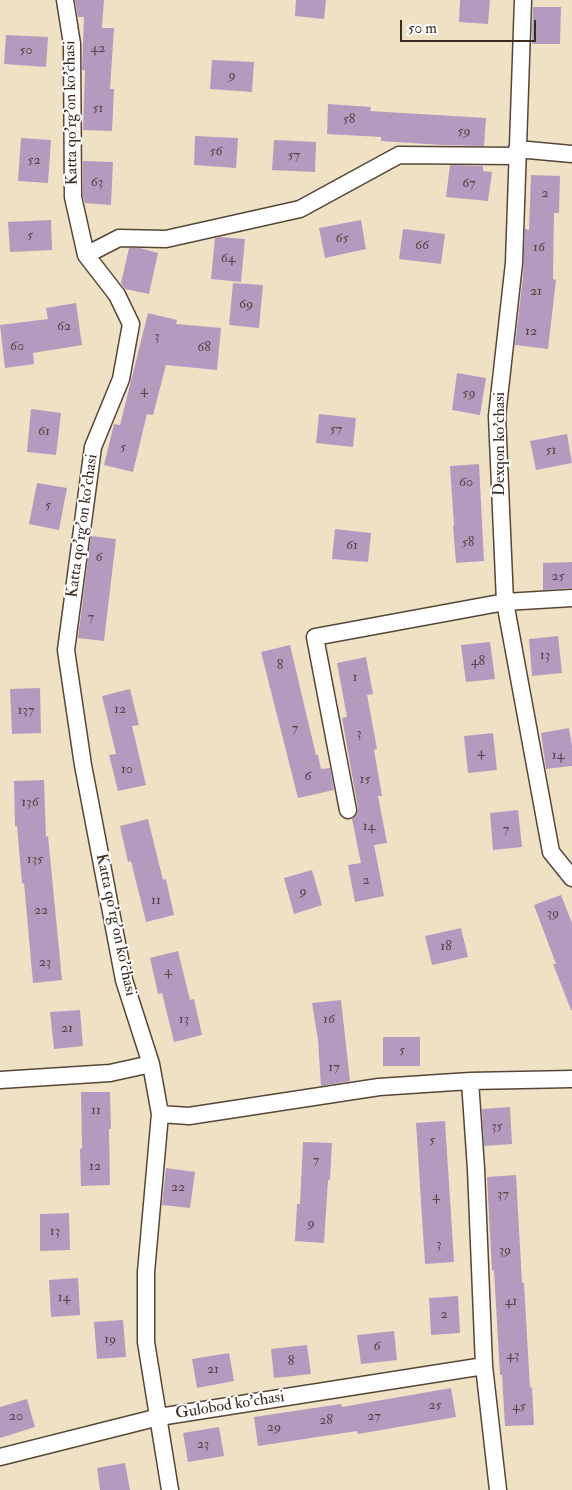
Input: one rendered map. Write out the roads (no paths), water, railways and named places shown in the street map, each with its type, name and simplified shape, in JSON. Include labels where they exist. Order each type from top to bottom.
[{"type":"street","name":"Katta qo'rg'on ko'chasi","points":[[65,0],[72,44],[73,196],[86,255],[117,296],[131,324],[121,380],[93,447],[66,650],[83,765],[124,980],[152,1064]]},
{"type":"street","name":"Dexqon ko'chasi","points":[[523,0],[514,263],[497,416],[505,602],[551,852],[572,878]]},
{"type":"street","points":[[86,255],[119,238],[166,239],[300,209],[399,155],[572,154]]},
{"type":"street","points":[[348,810],[315,637],[505,602],[572,598]]},
{"type":"street","points":[[0,1080],[110,1073],[152,1064]]},
{"type":"street","name":"Gulobod ko'chasi","points":[[152,1064],[160,1114],[146,1272],[146,1342],[159,1417],[484,1366]]},
{"type":"street","points":[[160,1114],[189,1116],[379,1087],[470,1081],[572,1079]]},
{"type":"street","points":[[470,1081],[484,1366],[498,1490]]},
{"type":"street","points":[[0,1456],[159,1417],[170,1490]]}]
